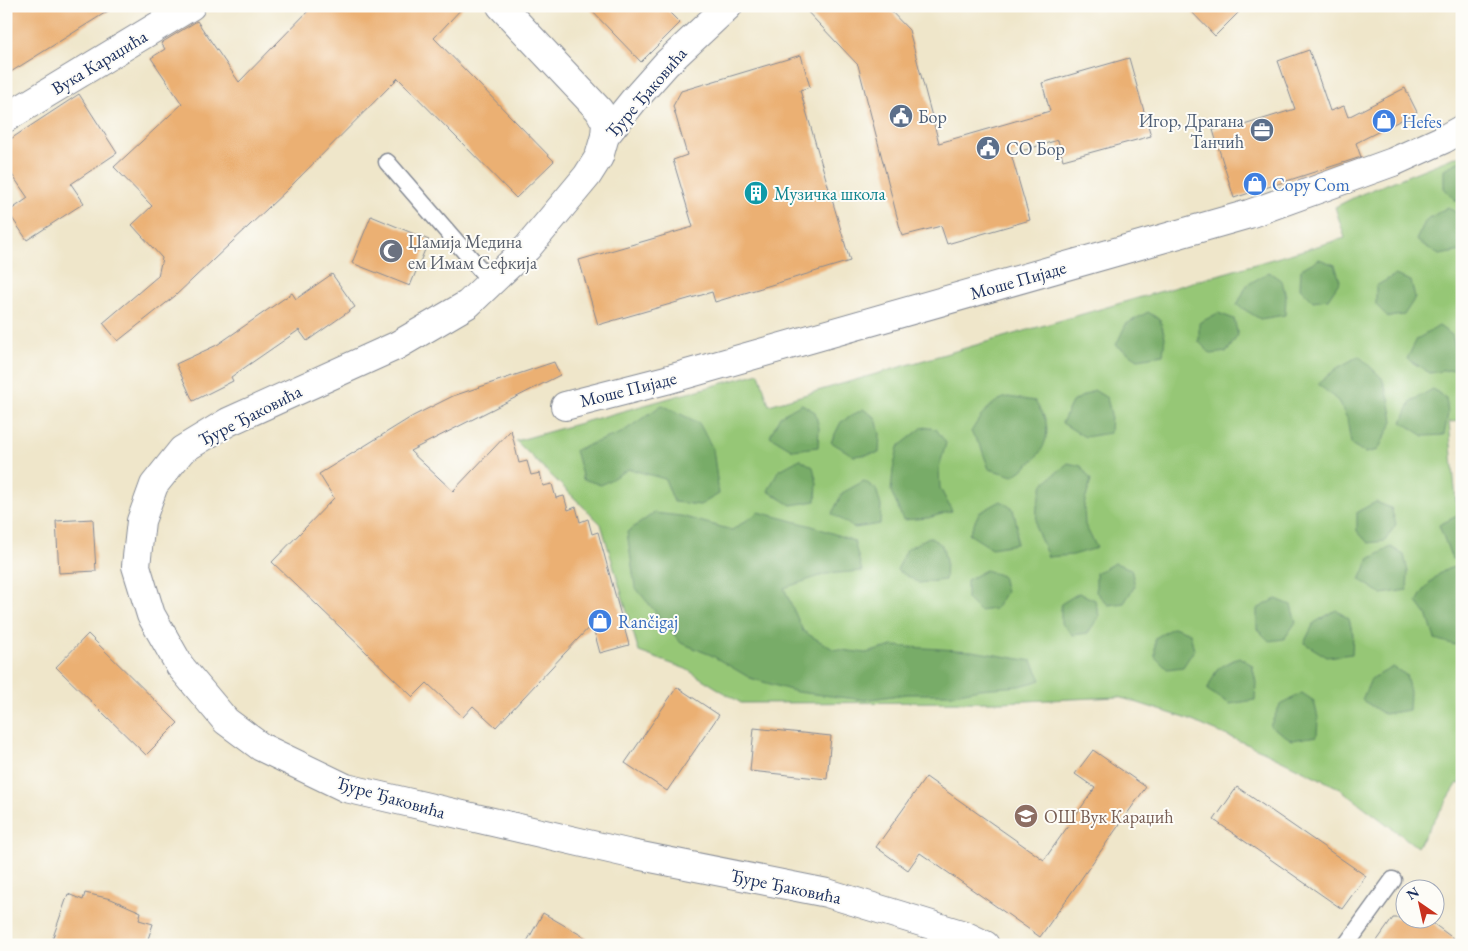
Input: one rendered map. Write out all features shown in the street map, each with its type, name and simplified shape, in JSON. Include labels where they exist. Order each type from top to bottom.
[{"type":"street","name":"Вука Караџића","points":[[6,118],[191,6]]},
{"type":"street","points":[[501,6],[599,110],[606,123],[605,136]]},
{"type":"street","name":"Ђуре Ђаковића","points":[[728,6],[666,64],[605,136],[599,157],[587,176],[528,247],[468,304],[396,346],[228,422],[182,450],[154,486],[141,521],[136,566],[151,615],[180,666],[226,722],[261,747],[346,788],[631,854],[827,893],[964,935],[985,945]]},
{"type":"street","name":"Моше Пијаде","points":[[565,406],[684,375],[1249,214],[1393,162],[1444,139],[1462,128]]},
{"type":"lane","points":[[388,162],[492,283]]},
{"type":"lane","points":[[1346,945],[1393,880]]},
{"type":"green space","points":[[1462,154],[1462,421],[1449,422],[1457,512],[1462,512],[1462,785],[1458,783],[1417,847],[1339,788],[1263,751],[1185,718],[1119,697],[1001,702],[741,703],[686,669],[639,652],[601,524],[516,441],[759,373],[769,405],[1345,238],[1335,207],[1359,195]]},
{"type":"green space","points":[[1462,160],[1462,200],[1456,201],[1444,188],[1444,169]]},
{"type":"green space","points":[[1448,207],[1461,216],[1462,251],[1439,255],[1416,240],[1426,220]]},
{"type":"green space","points":[[1319,259],[1335,265],[1340,281],[1328,299],[1313,301],[1300,288],[1301,269]]},
{"type":"green space","points":[[1269,272],[1282,281],[1286,297],[1285,315],[1260,319],[1237,305],[1247,285]]},
{"type":"green space","points":[[1395,275],[1411,281],[1415,298],[1404,315],[1388,317],[1376,305],[1376,286]]},
{"type":"green space","points":[[1148,312],[1160,320],[1165,337],[1163,355],[1138,359],[1116,345],[1126,324]]},
{"type":"green space","points":[[1218,313],[1234,319],[1238,335],[1227,352],[1211,354],[1199,342],[1199,323]]},
{"type":"green space","points":[[1439,326],[1452,335],[1456,351],[1455,369],[1430,373],[1407,359],[1417,339]]},
{"type":"green space","points":[[1359,356],[1382,378],[1389,398],[1393,421],[1378,450],[1365,453],[1351,444],[1347,418],[1338,401],[1318,384],[1337,368]]},
{"type":"green space","points":[[1433,389],[1446,398],[1448,414],[1444,435],[1424,436],[1402,422],[1411,401]]},
{"type":"green space","points":[[1094,390],[1107,398],[1111,414],[1110,433],[1085,437],[1062,423],[1072,402]]},
{"type":"green space","points":[[1008,397],[1035,401],[1043,414],[1047,431],[1046,440],[1038,454],[1027,466],[1013,476],[989,469],[981,447],[971,432],[991,406]]},
{"type":"green space","points":[[802,404],[815,412],[819,428],[818,447],[793,450],[770,436],[780,416]]},
{"type":"green space","points":[[662,405],[699,423],[713,449],[719,494],[700,505],[674,502],[665,479],[629,469],[601,485],[583,479],[575,450],[621,433]]},
{"type":"green space","points":[[863,409],[876,418],[880,434],[879,453],[854,456],[831,442],[841,422]]},
{"type":"green space","points":[[923,427],[936,429],[946,443],[939,468],[940,488],[952,511],[928,518],[903,520],[891,491],[893,470],[898,447]]},
{"type":"green space","points":[[800,459],[813,467],[817,483],[816,501],[791,505],[768,491],[778,471]]},
{"type":"green space","points":[[1068,463],[1081,466],[1091,480],[1084,505],[1085,525],[1097,548],[1073,555],[1048,557],[1036,528],[1037,506],[1043,484]]},
{"type":"green space","points":[[864,481],[876,489],[881,506],[880,524],[855,528],[832,514],[842,493]]},
{"type":"green space","points":[[1001,501],[1013,509],[1017,526],[1016,544],[991,548],[969,534],[979,513]]},
{"type":"green space","points":[[1376,502],[1391,508],[1396,524],[1385,541],[1368,543],[1357,531],[1357,512]]},
{"type":"green space","points":[[759,512],[812,526],[854,541],[862,571],[826,574],[784,588],[803,631],[833,649],[866,653],[893,646],[972,651],[1032,661],[1041,680],[1020,686],[979,689],[955,694],[906,694],[865,700],[797,692],[750,678],[711,655],[681,643],[635,587],[627,532],[654,513],[681,516],[732,530]]},
{"type":"green space","points":[[1459,515],[1462,516],[1462,558],[1452,559],[1439,525]]},
{"type":"green space","points":[[929,537],[942,545],[946,561],[945,580],[919,583],[897,570],[907,549]]},
{"type":"green space","points":[[1391,547],[1404,555],[1408,572],[1407,590],[1382,594],[1360,580],[1369,559]]},
{"type":"green space","points":[[1115,563],[1131,569],[1135,586],[1124,603],[1108,605],[1096,592],[1096,573]]},
{"type":"green space","points":[[1454,567],[1462,568],[1462,644],[1459,646],[1435,639],[1428,617],[1417,602],[1432,580],[1442,572]]},
{"type":"green space","points":[[986,570],[1002,576],[1006,592],[995,609],[979,611],[967,599],[967,580]]},
{"type":"green space","points":[[1079,593],[1095,600],[1099,616],[1088,633],[1073,635],[1061,623],[1061,604]]},
{"type":"green space","points":[[1276,599],[1291,605],[1296,622],[1284,639],[1269,641],[1257,629],[1257,609]]},
{"type":"green space","points":[[1336,610],[1349,619],[1353,635],[1352,654],[1327,657],[1304,643],[1314,623]]},
{"type":"green space","points":[[1174,627],[1190,633],[1194,650],[1183,667],[1167,669],[1155,657],[1155,638]]},
{"type":"green space","points":[[1239,657],[1252,665],[1256,682],[1255,700],[1230,704],[1207,690],[1217,669]]},
{"type":"green space","points":[[1393,667],[1406,675],[1410,692],[1409,710],[1384,714],[1362,700],[1371,679]]},
{"type":"green space","points":[[1302,693],[1314,701],[1318,718],[1317,736],[1292,740],[1270,726],[1280,705]]},
{"type":"building","points":[[6,6],[116,6],[6,75]]},
{"type":"building","points":[[313,6],[464,6],[434,38],[554,161],[516,198],[398,78],[287,190],[175,296],[118,341],[103,323],[158,276],[162,258],[132,225],[152,206],[114,167],[182,104],[151,58],[165,49],[161,43],[197,21],[239,82]]},
{"type":"building","points":[[587,6],[663,6],[680,23],[641,62]]},
{"type":"building","points":[[802,6],[886,6],[909,30],[939,143],[1050,111],[1042,83],[1129,58],[1151,136],[1063,160],[1058,140],[1011,154],[1030,220],[947,244],[941,226],[902,236],[858,65]]},
{"type":"building","points":[[1186,6],[1245,6],[1215,36]]},
{"type":"building","points":[[1309,50],[1330,111],[1344,106],[1348,117],[1405,88],[1417,112],[1356,143],[1361,157],[1234,198],[1213,130],[1243,121],[1244,125],[1295,109],[1278,61]]},
{"type":"building","name":"Музичка школа","points":[[801,55],[810,87],[800,90],[850,261],[715,302],[712,292],[598,325],[579,260],[693,227],[673,160],[687,155],[673,106],[681,91]]},
{"type":"building","points":[[79,94],[117,153],[71,184],[84,203],[27,240],[8,212],[28,198],[6,166],[6,142]]},
{"type":"building","name":"Џамија Медина ем Имам Сефкија","points":[[371,216],[429,240],[410,286],[352,263]]},
{"type":"building","points":[[332,274],[355,307],[307,341],[299,330],[231,377],[233,381],[193,401],[176,364],[217,345],[292,293],[296,299]]},
{"type":"building","points":[[554,362],[560,375],[410,451],[453,491],[511,430],[519,463],[527,461],[531,475],[540,473],[543,486],[552,484],[556,498],[564,496],[568,510],[576,507],[580,522],[588,519],[592,534],[598,532],[629,645],[600,653],[592,624],[496,727],[473,706],[463,717],[427,683],[413,697],[272,562],[334,498],[319,474],[413,416],[453,396]]},
{"type":"building","points":[[93,519],[96,571],[59,573],[56,521]]},
{"type":"building","points":[[88,634],[178,723],[146,755],[56,667]]},
{"type":"building","points":[[677,687],[719,715],[667,791],[625,763]]},
{"type":"building","points":[[754,728],[831,736],[827,779],[750,771]]},
{"type":"building","points":[[1093,750],[1146,787],[1040,937],[920,853],[908,870],[876,847],[926,777],[1044,860],[1095,788],[1075,774]]},
{"type":"building","points":[[1237,787],[1366,876],[1342,909],[1214,820]]},
{"type":"building","points":[[85,893],[111,899],[141,912],[139,920],[153,924],[146,945],[67,945],[52,940],[68,894],[83,900]]},
{"type":"building","points":[[543,913],[598,945],[525,945]]},
{"type":"building","points":[[1393,918],[1396,918],[1396,928],[1439,928],[1462,945],[1374,945]]},
{"type":"place","name":"Бор","points":[[901,116]]},
{"type":"place","name":"Hefes","points":[[1384,121]]},
{"type":"place","name":"Игор, Драгана Танчић","points":[[1262,130]]},
{"type":"place","name":"СО Бор","points":[[988,148]]},
{"type":"place","name":"Copy Com","points":[[1255,184]]},
{"type":"place","name":"Музичка школа","points":[[756,193]]},
{"type":"place","name":"Џамија Медина ем Имам Сефкија","points":[[391,251]]},
{"type":"place","name":"Rančigaj","points":[[600,621]]},
{"type":"place","name":"ОШ Вук Караџић","points":[[1026,816]]}]
